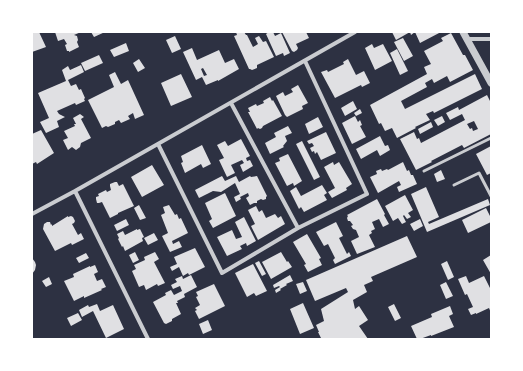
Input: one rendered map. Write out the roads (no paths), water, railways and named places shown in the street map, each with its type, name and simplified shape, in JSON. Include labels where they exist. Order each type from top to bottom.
[{"type":"street","points":[[32,214],[355,32]]},
{"type":"street","points":[[465,35],[491,39]]},
{"type":"street","points":[[465,35],[491,83]]},
{"type":"street","points":[[158,144],[222,273],[298,228],[367,194],[305,61]]},
{"type":"street","points":[[230,103],[298,228]]},
{"type":"street","points":[[75,191],[148,339]]},
{"type":"lane","points":[[424,171],[491,138]]},
{"type":"lane","points":[[454,185],[479,173],[491,196]]}]
